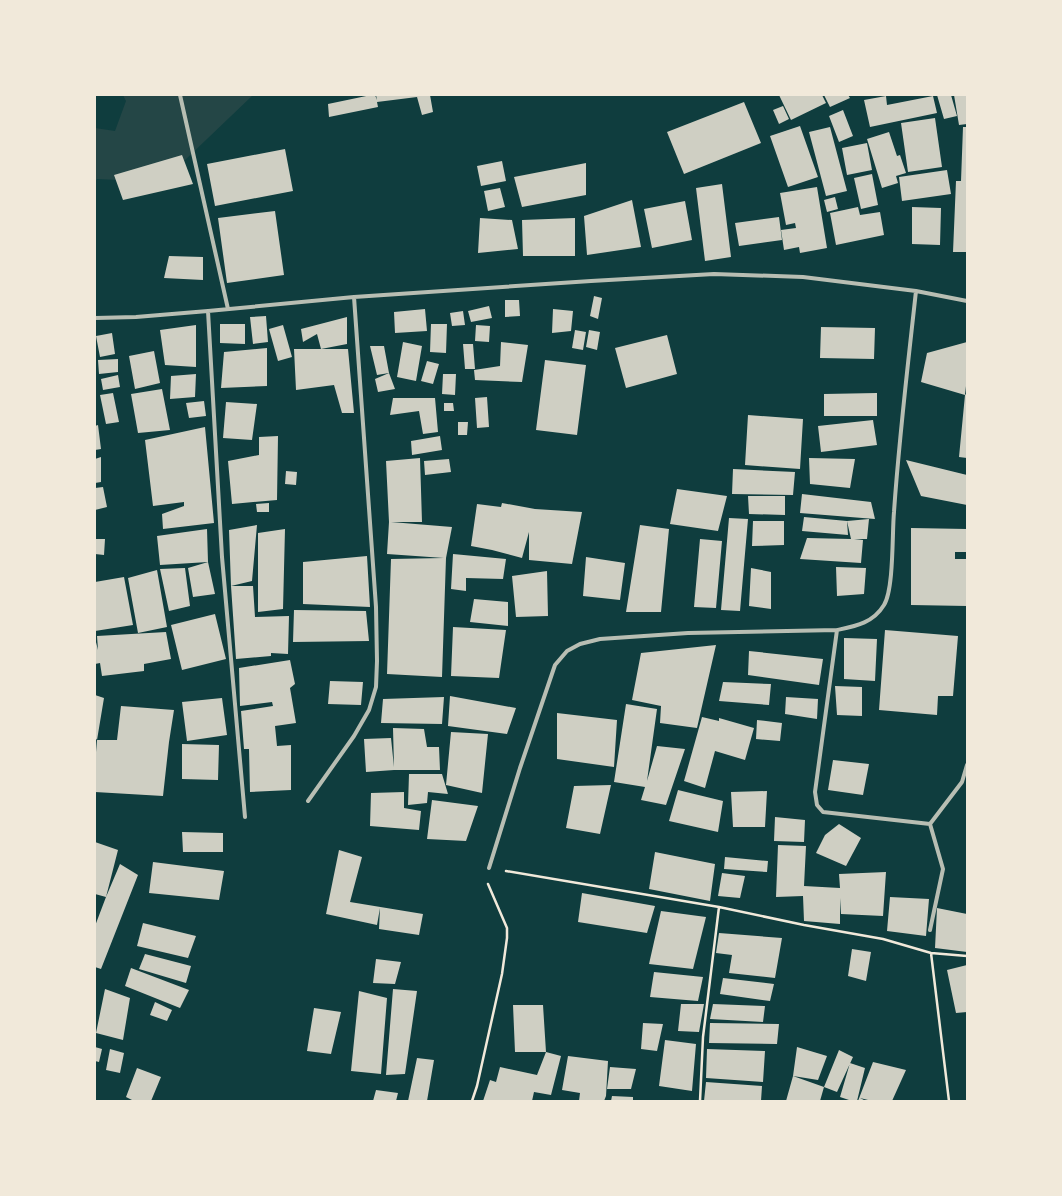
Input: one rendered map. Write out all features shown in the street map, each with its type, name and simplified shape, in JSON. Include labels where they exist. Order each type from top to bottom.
[{"type":"street","points":[[180,95],[228,309]]},
{"type":"street","points":[[95,318],[136,317],[354,297],[591,280],[714,274],[803,276],[916,291],[967,301]]},
{"type":"street","points":[[489,868],[520,768],[555,665],[567,651],[580,644],[600,639],[688,634],[837,630],[856,626],[873,618],[884,604],[890,586],[894,512],[916,291]]},
{"type":"street","points":[[308,801],[354,736],[369,710],[376,686],[376,607],[354,297]]},
{"type":"street","points":[[208,311],[222,557],[245,817]]},
{"type":"street","points":[[837,630],[814,792],[817,805],[823,812],[930,824]]},
{"type":"street","points":[[930,824],[962,782],[967,765]]},
{"type":"street","points":[[930,824],[943,869],[930,930]]},
{"type":"path","points":[[472,1101],[477,1086],[502,974],[507,938],[507,928],[488,886],[489,868],[719,907],[883,939],[931,953],[967,956]]},
{"type":"path","points":[[700,1101],[703,1037],[719,907]]},
{"type":"path","points":[[931,953],[949,1101]]},
{"type":"shaded area","points":[[123,95],[253,95],[162,182],[97,179],[95,182],[95,128],[115,131],[126,101]]},
{"type":"building","points":[[375,95],[377,100],[376,95],[430,95],[433,112],[422,115],[417,97],[377,102],[378,107],[329,117],[328,104]]},
{"type":"building","points":[[779,95],[822,95],[826,103],[791,120]]},
{"type":"building","points":[[824,95],[848,95],[850,98],[830,107]]},
{"type":"building","points":[[937,95],[951,95],[957,116],[944,119]]},
{"type":"building","points":[[954,95],[967,95],[967,124],[959,125]]},
{"type":"building","points":[[886,96],[887,105],[933,96],[937,113],[870,127],[864,100]]},
{"type":"building","points":[[744,102],[761,143],[684,174],[667,132]]},
{"type":"building","points":[[783,106],[789,119],[779,124],[773,110]]},
{"type":"building","points":[[843,110],[853,136],[839,142],[829,116]]},
{"type":"building","points":[[935,118],[942,167],[908,172],[901,123]]},
{"type":"building","points":[[800,126],[818,177],[788,187],[770,136]]},
{"type":"building","points":[[830,127],[847,191],[826,196],[809,132]]},
{"type":"building","points":[[963,127],[967,127],[967,252],[953,252],[956,181],[961,181]]},
{"type":"building","points":[[889,132],[897,156],[900,155],[906,173],[896,176],[898,183],[882,188],[867,139]]},
{"type":"building","points":[[867,143],[872,170],[847,175],[842,148]]},
{"type":"building","points":[[285,149],[293,191],[215,206],[207,164]]},
{"type":"building","points":[[182,155],[193,184],[123,200],[114,175]]},
{"type":"building","points":[[502,161],[506,181],[481,186],[477,166]]},
{"type":"building","points":[[586,163],[586,195],[522,207],[514,177]]},
{"type":"building","points":[[947,170],[951,194],[902,201],[899,177]]},
{"type":"building","points":[[872,174],[878,205],[861,209],[854,178]]},
{"type":"building","points":[[722,184],[731,257],[705,261],[696,188]]},
{"type":"building","points":[[817,187],[827,248],[800,253],[799,247],[784,250],[781,230],[796,228],[795,223],[786,225],[780,193]]},
{"type":"building","points":[[500,188],[505,207],[488,211],[484,191]]},
{"type":"building","points":[[835,197],[838,209],[827,212],[824,200]]},
{"type":"building","points":[[632,200],[641,247],[587,255],[584,216]]},
{"type":"building","points":[[685,201],[692,240],[652,248],[644,209]]},
{"type":"building","points":[[858,207],[860,215],[880,212],[884,235],[836,245],[830,213]]},
{"type":"building","points":[[912,207],[941,208],[940,245],[912,244]]},
{"type":"building","points":[[275,211],[284,275],[227,283],[218,218]]},
{"type":"building","points":[[779,217],[782,240],[739,246],[735,223]]},
{"type":"building","points":[[480,218],[512,220],[518,249],[478,253]]},
{"type":"building","points":[[575,218],[575,256],[523,256],[522,220]]},
{"type":"building","points":[[169,256],[203,257],[203,280],[164,278]]},
{"type":"building","points":[[594,296],[602,298],[598,319],[590,316]]},
{"type":"building","points":[[505,300],[519,300],[520,316],[505,317]]},
{"type":"building","points":[[489,306],[492,318],[471,322],[468,311]]},
{"type":"building","points":[[425,309],[427,331],[395,333],[394,312]]},
{"type":"building","points":[[553,309],[573,311],[571,331],[552,333]]},
{"type":"building","points":[[463,311],[465,325],[452,326],[450,313]]},
{"type":"building","points":[[266,316],[268,342],[253,344],[250,317]]},
{"type":"building","points":[[347,317],[347,344],[321,349],[317,334],[303,342],[301,329]]},
{"type":"building","points":[[220,324],[245,324],[245,344],[220,343]]},
{"type":"building","points":[[431,324],[447,324],[446,353],[430,352]]},
{"type":"building","points":[[196,325],[196,367],[165,365],[160,330]]},
{"type":"building","points":[[283,325],[292,357],[278,361],[269,329]]},
{"type":"building","points":[[476,325],[490,326],[489,342],[475,341]]},
{"type":"building","points":[[821,327],[875,328],[874,359],[820,358]]},
{"type":"building","points":[[575,330],[586,332],[583,350],[572,348]]},
{"type":"building","points":[[589,330],[600,332],[597,350],[586,347]]},
{"type":"building","points":[[112,333],[115,354],[100,357],[96,336]]},
{"type":"building","points":[[667,335],[677,374],[626,388],[615,348]]},
{"type":"building","points":[[403,342],[422,346],[416,381],[397,377]]},
{"type":"building","points":[[501,342],[528,345],[522,382],[475,380],[474,370],[500,366]]},
{"type":"building","points":[[967,342],[967,377],[965,395],[921,382],[927,353]]},
{"type":"building","points":[[463,344],[473,344],[475,369],[465,369]]},
{"type":"building","points":[[370,346],[384,346],[389,373],[377,375]]},
{"type":"building","points":[[267,348],[267,386],[221,388],[224,352]]},
{"type":"building","points":[[294,349],[348,349],[354,413],[342,413],[334,385],[296,390]]},
{"type":"building","points":[[154,351],[160,383],[135,389],[129,356]]},
{"type":"building","points":[[118,359],[118,372],[99,374],[98,360]]},
{"type":"building","points":[[545,360],[586,365],[577,435],[536,430]]},
{"type":"building","points":[[427,361],[439,364],[433,384],[421,381]]},
{"type":"building","points":[[389,373],[395,389],[378,392],[375,379]]},
{"type":"building","points":[[196,374],[195,397],[170,399],[171,376]]},
{"type":"building","points":[[443,374],[456,374],[455,395],[442,394]]},
{"type":"building","points":[[118,375],[120,387],[103,390],[101,379]]},
{"type":"building","points":[[162,389],[170,430],[138,433],[131,394]]},
{"type":"building","points":[[113,393],[119,422],[106,424],[100,395]]},
{"type":"building","points":[[877,393],[877,416],[824,416],[824,394]]},
{"type":"building","points":[[967,393],[967,458],[959,457],[965,395]]},
{"type":"building","points":[[487,397],[489,427],[477,428],[475,398]]},
{"type":"building","points":[[393,398],[435,398],[438,432],[423,434],[419,411],[390,415]]},
{"type":"building","points":[[204,401],[206,416],[189,418],[186,403]]},
{"type":"building","points":[[226,402],[257,404],[252,440],[223,438]]},
{"type":"building","points":[[444,403],[453,403],[454,411],[444,411]]},
{"type":"building","points":[[748,415],[803,419],[800,469],[745,465]]},
{"type":"building","points":[[873,420],[877,445],[821,452],[818,426]]},
{"type":"building","points":[[458,422],[468,422],[467,435],[458,435]]},
{"type":"building","points":[[98,425],[101,449],[95,450],[95,426]]},
{"type":"building","points":[[205,427],[214,523],[163,529],[162,514],[184,506],[184,502],[153,506],[145,440]]},
{"type":"building","points":[[278,436],[277,500],[232,504],[228,461],[259,455],[259,437]]},
{"type":"building","points":[[440,436],[442,450],[412,455],[411,441]]},
{"type":"building","points":[[101,457],[101,482],[95,483],[95,459]]},
{"type":"building","points":[[420,458],[422,522],[391,522],[452,527],[446,558],[442,677],[387,674],[391,559],[444,558],[387,554],[389,522],[386,461]]},
{"type":"building","points":[[809,458],[855,459],[850,488],[810,484]]},
{"type":"building","points":[[449,459],[451,472],[425,475],[424,461]]},
{"type":"building","points":[[906,460],[967,475],[967,505],[921,496]]},
{"type":"building","points":[[733,469],[795,472],[793,495],[732,494]]},
{"type":"building","points":[[286,471],[297,472],[296,485],[285,484]]},
{"type":"building","points":[[103,487],[107,507],[95,510],[95,488]]},
{"type":"building","points":[[677,489],[727,496],[718,531],[670,524]]},
{"type":"building","points":[[802,494],[871,502],[875,519],[800,513]]},
{"type":"building","points":[[748,496],[785,496],[785,515],[749,514]]},
{"type":"building","points":[[269,503],[269,512],[257,512],[256,504]]},
{"type":"building","points":[[502,503],[535,509],[582,512],[572,564],[529,560],[529,532],[522,558],[471,546],[477,504],[501,507]]},
{"type":"building","points":[[804,517],[847,521],[848,535],[802,531]]},
{"type":"building","points":[[729,518],[748,519],[740,611],[721,610]]},
{"type":"building","points":[[869,519],[867,539],[854,539],[863,540],[861,563],[800,559],[807,538],[851,539],[847,521]]},
{"type":"building","points":[[753,521],[784,521],[784,545],[752,546]]},
{"type":"building","points":[[257,525],[252,581],[231,586],[229,530]]},
{"type":"building","points":[[640,525],[669,529],[661,612],[626,612]]},
{"type":"building","points":[[911,528],[967,529],[967,552],[955,552],[955,559],[967,559],[967,606],[911,605]]},
{"type":"building","points":[[207,529],[208,562],[160,565],[157,536]]},
{"type":"building","points":[[285,529],[283,609],[258,612],[258,533]]},
{"type":"building","points":[[95,539],[105,539],[104,555],[95,554]]},
{"type":"building","points":[[700,539],[722,541],[716,608],[694,607]]},
{"type":"building","points":[[453,554],[506,559],[503,579],[466,578],[466,591],[451,589]]},
{"type":"building","points":[[367,556],[370,607],[303,604],[303,562]]},
{"type":"building","points":[[586,557],[625,563],[620,600],[583,596]]},
{"type":"building","points":[[208,562],[215,594],[193,597],[188,568]]},
{"type":"building","points":[[836,567],[866,568],[864,594],[837,596]]},
{"type":"building","points":[[185,568],[190,606],[169,611],[160,569]]},
{"type":"building","points":[[751,568],[771,572],[771,609],[749,606]]},
{"type":"building","points":[[157,570],[167,627],[138,633],[128,578]]},
{"type":"building","points":[[547,571],[548,616],[516,617],[512,576]]},
{"type":"building","points":[[124,577],[133,625],[95,631],[95,582]]},
{"type":"building","points":[[231,586],[253,586],[255,617],[289,616],[288,654],[271,653],[271,656],[236,659]]},
{"type":"building","points":[[474,599],[508,602],[508,626],[470,622]]},
{"type":"building","points":[[294,610],[366,611],[369,641],[293,642]]},
{"type":"building","points":[[215,614],[226,659],[182,670],[171,625]]},
{"type":"building","points":[[453,627],[506,630],[499,678],[451,676]]},
{"type":"building","points":[[885,630],[958,636],[953,696],[938,696],[937,715],[879,710]]},
{"type":"building","points":[[166,632],[171,659],[144,664],[144,671],[102,676],[100,663],[95,664],[95,638],[98,650],[97,636]]},
{"type":"building","points":[[844,638],[877,639],[875,681],[844,679]]},
{"type":"building","points":[[716,645],[697,728],[660,723],[661,706],[632,700],[641,653]]},
{"type":"building","points":[[749,651],[823,659],[819,685],[748,675]]},
{"type":"building","points":[[290,660],[295,684],[290,688],[296,723],[275,726],[277,746],[291,745],[291,790],[250,792],[249,749],[244,749],[241,711],[273,706],[272,702],[240,706],[239,668]]},
{"type":"building","points":[[330,681],[363,682],[361,705],[328,704]]},
{"type":"building","points":[[723,682],[771,684],[769,705],[719,701]]},
{"type":"building","points":[[835,686],[862,687],[862,716],[837,715]]},
{"type":"building","points":[[95,695],[104,698],[97,740],[95,737]]},
{"type":"building","points":[[450,696],[516,708],[507,734],[448,726]]},
{"type":"building","points":[[444,697],[442,724],[381,723],[383,699]]},
{"type":"building","points":[[786,697],[818,699],[817,719],[785,714]]},
{"type":"building","points":[[222,698],[227,735],[187,741],[182,702]]},
{"type":"building","points":[[626,704],[657,709],[647,781],[657,746],[685,749],[666,805],[641,800],[645,787],[614,782]]},
{"type":"building","points":[[121,706],[174,710],[163,796],[95,792],[97,740],[117,740]]},
{"type":"building","points":[[557,713],[617,720],[614,767],[557,759]]},
{"type":"building","points":[[702,717],[719,721],[719,718],[754,728],[745,760],[715,751],[705,788],[684,781]]},
{"type":"building","points":[[757,720],[782,723],[780,741],[756,739]]},
{"type":"building","points":[[393,728],[424,729],[427,747],[439,747],[440,770],[394,770],[366,772],[364,739],[391,738],[394,767]]},
{"type":"building","points":[[451,732],[488,734],[482,793],[446,785]]},
{"type":"building","points":[[182,744],[219,745],[218,780],[182,779]]},
{"type":"building","points":[[833,760],[869,764],[863,795],[828,790]]},
{"type":"building","points":[[409,774],[442,774],[448,794],[428,792],[427,803],[408,805]]},
{"type":"building","points":[[611,785],[600,834],[566,828],[574,786]]},
{"type":"building","points":[[678,790],[723,801],[718,832],[669,821]]},
{"type":"building","points":[[767,791],[765,827],[733,827],[731,792]]},
{"type":"building","points":[[404,792],[404,808],[421,811],[419,830],[370,826],[371,793]]},
{"type":"building","points":[[432,800],[478,806],[466,841],[427,839]]},
{"type":"building","points":[[775,817],[805,820],[804,842],[774,841]]},
{"type":"building","points":[[839,824],[861,838],[846,866],[816,853],[825,835]]},
{"type":"building","points":[[182,832],[223,833],[223,852],[183,852]]},
{"type":"building","points":[[95,842],[118,850],[106,897],[95,894]]},
{"type":"building","points":[[778,845],[806,846],[804,886],[840,888],[839,874],[886,872],[883,916],[841,914],[840,898],[840,924],[804,921],[803,896],[776,897]]},
{"type":"building","points":[[339,850],[362,857],[350,902],[423,914],[419,935],[379,929],[380,908],[377,925],[326,914]]},
{"type":"building","points":[[655,852],[715,864],[710,901],[649,889]]},
{"type":"building","points":[[725,857],[768,861],[767,872],[724,869]]},
{"type":"building","points":[[153,862],[224,871],[219,900],[149,893]]},
{"type":"building","points":[[120,864],[138,875],[101,969],[95,967],[95,926]]},
{"type":"building","points":[[722,873],[745,876],[740,898],[718,896]]},
{"type":"building","points":[[582,893],[655,906],[647,933],[578,922]]},
{"type":"building","points":[[890,897],[929,899],[926,936],[887,931]]},
{"type":"building","points":[[937,908],[967,914],[967,952],[935,948]]},
{"type":"building","points":[[661,911],[706,917],[693,969],[649,964]]},
{"type":"building","points":[[143,923],[196,936],[188,958],[137,946]]},
{"type":"building","points":[[719,933],[782,938],[775,978],[729,973],[732,955],[716,953]]},
{"type":"building","points":[[852,949],[871,952],[866,981],[848,976]]},
{"type":"building","points":[[145,954],[191,966],[186,983],[139,969]]},
{"type":"building","points":[[376,959],[401,962],[395,984],[373,983]]},
{"type":"building","points":[[967,965],[967,1012],[956,1013],[947,970]]},
{"type":"building","points":[[131,968],[189,990],[180,1008],[125,986]]},
{"type":"building","points":[[654,972],[703,977],[698,1001],[650,997]]},
{"type":"building","points":[[723,978],[774,984],[770,1001],[720,994]]},
{"type":"building","points":[[105,989],[130,998],[123,1040],[96,1033]]},
{"type":"building","points":[[393,989],[417,991],[405,1074],[386,1075]]},
{"type":"building","points":[[359,991],[387,998],[381,1074],[351,1071]]},
{"type":"building","points":[[155,1002],[172,1010],[167,1021],[150,1015]]},
{"type":"building","points":[[681,1004],[704,1004],[699,1032],[678,1031]]},
{"type":"building","points":[[713,1004],[765,1006],[763,1022],[710,1019]]},
{"type":"building","points":[[513,1005],[543,1005],[546,1052],[515,1052]]},
{"type":"building","points":[[314,1008],[341,1012],[331,1054],[307,1051]]},
{"type":"building","points":[[643,1023],[663,1024],[657,1051],[641,1049]]},
{"type":"building","points":[[710,1023],[779,1024],[777,1044],[709,1043]]},
{"type":"building","points":[[665,1040],[696,1044],[692,1091],[659,1086]]},
{"type":"building","points":[[95,1047],[102,1049],[99,1062],[95,1061]]},
{"type":"building","points":[[797,1047],[827,1056],[818,1080],[793,1076]]},
{"type":"building","points":[[110,1049],[124,1053],[120,1073],[106,1070]]},
{"type":"building","points":[[707,1049],[765,1051],[763,1082],[706,1078]]},
{"type":"building","points":[[839,1050],[853,1057],[837,1092],[824,1087]]},
{"type":"building","points":[[546,1052],[561,1056],[551,1095],[534,1092],[532,1101],[483,1101],[490,1080],[496,1082],[500,1067],[537,1075]]},
{"type":"building","points":[[568,1056],[608,1061],[606,1096],[604,1101],[579,1101],[580,1093],[562,1090]]},
{"type":"building","points":[[417,1058],[434,1060],[427,1101],[408,1101]]},
{"type":"building","points":[[873,1062],[906,1070],[892,1101],[872,1101],[860,1098],[866,1101],[858,1101]]},
{"type":"building","points":[[850,1063],[865,1068],[857,1101],[840,1097]]},
{"type":"building","points":[[610,1067],[636,1069],[631,1089],[607,1089]]},
{"type":"building","points":[[137,1068],[161,1077],[151,1101],[134,1101],[126,1097]]},
{"type":"building","points":[[793,1076],[824,1087],[820,1101],[786,1101]]},
{"type":"building","points":[[706,1082],[762,1086],[761,1101],[704,1101]]},
{"type":"building","points":[[376,1090],[398,1093],[396,1101],[373,1101]]},
{"type":"building","points":[[612,1096],[633,1097],[633,1101],[611,1101]]}]
